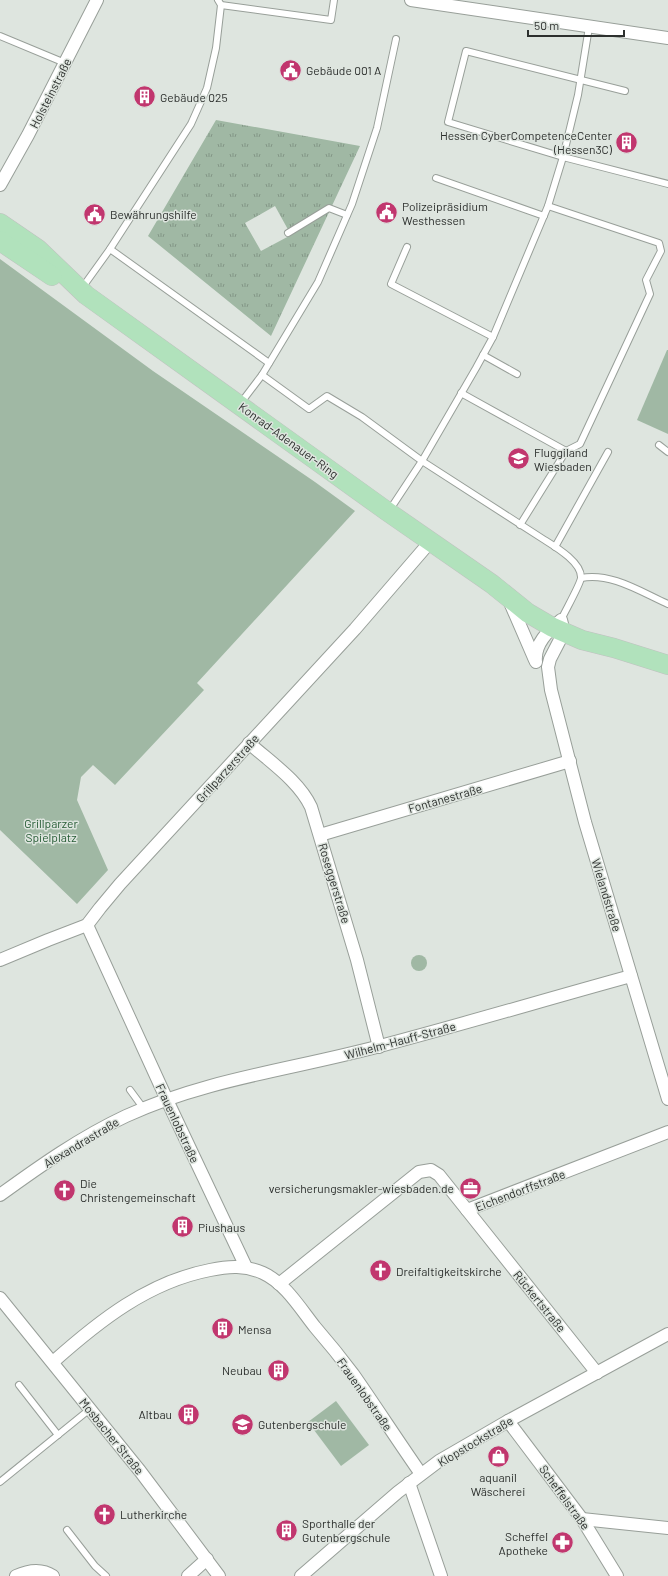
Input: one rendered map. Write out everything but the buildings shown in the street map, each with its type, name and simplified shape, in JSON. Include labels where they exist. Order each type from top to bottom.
[{"type":"main road","name":"Konrad-Adenauer-Ring","points":[[0,223],[38,249],[84,292],[388,512],[492,584],[508,598],[559,627],[590,633],[614,648],[668,666]]},
{"type":"main road","name":"Konrad-Adenauer-Ring","points":[[0,241],[68,288],[84,292]]},
{"type":"main road","name":"Konrad-Adenauer-Ring","points":[[492,584],[513,592],[559,627]]},
{"type":"street","name":"Holsteinstraße","points":[[0,184],[28,135],[97,0]]},
{"type":"street","points":[[411,0],[668,38]]},
{"type":"street","name":"Grillparzerstraße","points":[[87,925],[120,884],[355,629],[430,542]]},
{"type":"street","name":"Wielandstraße","points":[[508,598],[550,690]]},
{"type":"street","points":[[536,662],[537,648],[559,627]]},
{"type":"street","name":"Wielandstraße","points":[[559,627],[549,663],[548,675],[550,690],[585,822],[668,1099]]},
{"type":"street","name":"Roseggerstraße","points":[[249,743],[290,780],[307,799],[320,835],[359,965],[378,1047]]},
{"type":"street","name":"Fontanestraße","points":[[320,835],[570,761]]},
{"type":"street","points":[[0,960],[87,925]]},
{"type":"street","name":"Frauenlobstraße","points":[[87,925],[167,1100],[246,1267],[264,1273],[279,1284],[292,1297],[352,1373],[421,1474]]},
{"type":"street","name":"Wilhelm-Hauff-Straße","points":[[167,1100],[204,1088],[378,1047],[631,976]]},
{"type":"street","name":"Alexandrastraße","points":[[0,1195],[69,1147],[107,1125],[167,1100]]},
{"type":"street","name":"Eichendorffstraße","points":[[279,1284],[419,1172],[431,1170],[440,1175],[468,1210],[668,1132]]},
{"type":"street","name":"Rückertstraße","points":[[468,1210],[597,1373]]},
{"type":"street","points":[[53,1362],[104,1318],[153,1289],[178,1278],[200,1272],[231,1266],[246,1267]]},
{"type":"street","name":"Mosbacher Straße","points":[[0,1298],[140,1471],[220,1576]]},
{"type":"street","name":"Klopstockstraße","points":[[301,1576],[409,1483],[445,1457],[668,1334]]},
{"type":"street","name":"Scheffelstraße","points":[[508,1421],[582,1519],[617,1576]]},
{"type":"street","points":[[409,1483],[441,1576]]},
{"type":"street","points":[[582,1519],[668,1528]]},
{"type":"street","points":[[188,1576],[207,1559]]},
{"type":"street","points":[[16,1576],[34,1570],[46,1572],[53,1576]]},
{"type":"lane","points":[[84,292],[194,118],[207,88],[216,48],[220,2],[331,20],[334,0]]},
{"type":"lane","points":[[388,512],[422,461],[493,337],[544,216],[563,157],[581,79],[589,27]]},
{"type":"lane","points":[[0,36],[65,63]]},
{"type":"lane","points":[[239,404],[262,375],[318,282],[348,215],[377,128],[396,39]]},
{"type":"lane","points":[[625,90],[466,51],[448,122],[563,157],[668,184]]},
{"type":"lane","points":[[436,178],[544,216]]},
{"type":"lane","points":[[520,525],[566,451],[580,444],[650,294],[646,280],[661,251],[660,243],[548,206]]},
{"type":"lane","points":[[288,233],[330,208],[348,215]]},
{"type":"lane","points":[[407,247],[391,284],[493,337]]},
{"type":"lane","points":[[110,249],[269,363]]},
{"type":"lane","points":[[661,251],[668,254]]},
{"type":"lane","points":[[483,355],[517,374]]},
{"type":"lane","points":[[262,375],[309,408],[327,396],[362,417],[422,461],[555,547],[575,563],[581,578],[559,627]]},
{"type":"lane","points":[[461,393],[566,451]]},
{"type":"lane","points":[[659,445],[668,452]]},
{"type":"lane","points":[[555,547],[608,452]]},
{"type":"lane","points":[[581,578],[593,576],[609,579],[629,586],[668,604]]},
{"type":"lane","points":[[130,1090],[144,1109]]},
{"type":"lane","points":[[19,1385],[58,1435]]},
{"type":"lane","points":[[0,1482],[90,1409]]},
{"type":"lane","points":[[67,1530],[95,1566],[106,1576]]},
{"type":"green space","points":[[216,120],[360,146],[271,336],[148,236]],"holes":[[[275,206],[291,235],[261,251],[245,223]]]},
{"type":"green space","name":"Grillparzer Spielplatz","points":[[0,259],[153,371],[355,511],[197,683],[204,690],[115,785],[93,765],[81,777],[77,800],[108,870],[77,904],[0,830]]},
{"type":"green space","points":[[668,350],[668,434],[637,420]]},
{"type":"green space","points":[[419,955],[426,960],[427,963],[422,970],[419,971],[412,966],[411,963],[416,956]]},
{"type":"green space","points":[[336,1401],[369,1445],[341,1466],[308,1422]]},
{"type":"place","name":"Gebäude 001 A","points":[[290,70]]},
{"type":"place","name":"Gebäude 025","points":[[144,97]]},
{"type":"place","name":"Hessen CyberCompetenceCenter (Hessen3C)","points":[[627,142]]},
{"type":"place","name":"Polizeipräsidium Westhessen","points":[[387,213]]},
{"type":"place","name":"Bewährungshilfe","points":[[95,214]]},
{"type":"place","name":"Fluggiland Wiesbaden","points":[[519,459]]},
{"type":"place","name":"versicherungsmakler-wiesbaden.de","points":[[470,1188]]},
{"type":"place","name":"Die Christengemeinschaft","points":[[65,1190]]},
{"type":"place","name":"Piushaus","points":[[182,1227]]},
{"type":"place","name":"Dreifaltigkeitskirche","points":[[380,1271]]},
{"type":"place","name":"Mensa","points":[[223,1329]]},
{"type":"place","name":"Neubau","points":[[278,1370]]},
{"type":"place","name":"Altbau","points":[[188,1414]]},
{"type":"place","name":"Gutenbergschule","points":[[242,1424]]},
{"type":"place","name":"aquanil Wäscherei","points":[[498,1456]]},
{"type":"place","name":"Lutherkirche","points":[[104,1514]]},
{"type":"place","name":"Sporthalle der Gutenbergschule","points":[[287,1530]]},
{"type":"place","name":"Scheffel Apotheke","points":[[563,1543]]}]
